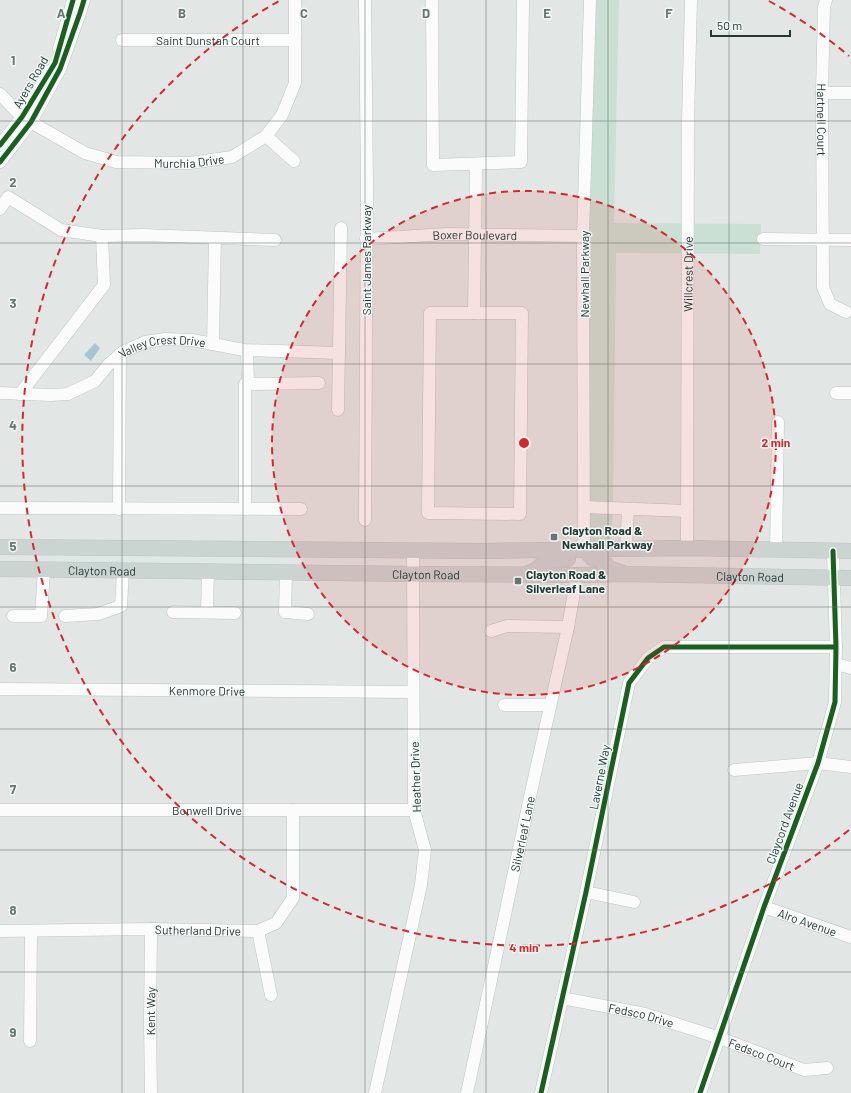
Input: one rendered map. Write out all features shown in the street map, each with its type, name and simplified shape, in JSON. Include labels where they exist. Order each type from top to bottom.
[{"type":"main road","name":"Clayton Road","points":[[0,547],[482,551],[687,548],[851,551]]},
{"type":"main road","points":[[524,574],[535,570],[548,560],[576,558],[584,549],[592,558],[602,560],[610,569],[626,574]]},
{"type":"main road","name":"Clayton Road","points":[[0,569],[286,573],[626,574],[851,578]]},
{"type":"street","name":"Ayers Road","points":[[0,145],[26,119],[55,63],[73,0]]},
{"type":"street","name":"Ayers Road","points":[[0,162],[26,119],[60,69],[84,0]]},
{"type":"street","name":"Murchia Drive","points":[[0,94],[26,119],[85,153],[116,162],[190,163],[232,157],[266,136],[282,115],[295,83],[295,0]]},
{"type":"street","name":"Saint James Parkway","points":[[365,0],[367,184],[365,520]]},
{"type":"street","points":[[432,0],[433,165],[522,162],[522,0]]},
{"type":"street","name":"Newhall Parkway","points":[[584,549],[584,236],[590,0]]},
{"type":"street","name":"Willcrest Drive","points":[[687,548],[688,120],[691,0]]},
{"type":"street","name":"Hartnell Court","points":[[826,0],[824,7],[822,93],[823,287],[830,304],[846,312]]},
{"type":"street","name":"Saint Dunstan Court","points":[[122,40],[295,40]]},
{"type":"street","points":[[822,93],[851,93]]},
{"type":"street","points":[[266,136],[294,161]]},
{"type":"street","points":[[474,313],[476,164]]},
{"type":"street","points":[[0,209],[8,197],[61,230],[102,236],[275,240]]},
{"type":"street","points":[[338,410],[340,228]]},
{"type":"street","name":"Boxer Boulevard","points":[[366,239],[447,234],[584,236]]},
{"type":"street","points":[[20,394],[104,285],[102,236]]},
{"type":"street","points":[[213,344],[215,238]]},
{"type":"street","points":[[764,239],[851,240]]},
{"type":"street","points":[[430,313],[474,313],[522,313],[520,514],[428,513],[430,313]]},
{"type":"street","name":"Valley Crest Drive","points":[[0,393],[68,394],[95,381],[109,364],[120,354],[145,342],[165,339],[192,340],[247,351],[339,353]]},
{"type":"street","points":[[247,351],[248,384]]},
{"type":"street","points":[[119,509],[120,354]]},
{"type":"street","points":[[245,509],[245,384],[319,383]]},
{"type":"street","points":[[836,393],[851,393]]},
{"type":"street","points":[[776,550],[778,422]]},
{"type":"street","points":[[584,507],[687,511]]},
{"type":"street","points":[[0,508],[301,509]]},
{"type":"street","points":[[626,548],[628,509]]},
{"type":"street","name":"Heather Drive","points":[[375,1093],[421,885],[425,850],[414,810],[412,550]]},
{"type":"street","name":"Claycord Avenue","points":[[700,1093],[764,906],[818,763],[835,702],[836,647],[833,551]]},
{"type":"street","points":[[13,616],[41,616],[44,570]]},
{"type":"street","points":[[65,616],[98,614],[121,606],[123,570]]},
{"type":"street","points":[[207,612],[208,572]]},
{"type":"street","points":[[286,573],[285,612],[308,614]]},
{"type":"street","name":"Silverleaf Lane","points":[[467,1093],[568,627],[577,575]]},
{"type":"street","points":[[173,612],[235,613]]},
{"type":"street","points":[[491,631],[507,626],[568,627]]},
{"type":"street","name":"Laverne Way","points":[[541,1093],[586,892],[629,683],[648,658],[664,647],[836,647]]},
{"type":"street","points":[[836,664],[851,668]]},
{"type":"street","name":"Kenmore Drive","points":[[0,690],[413,692]]},
{"type":"street","points":[[504,705],[550,705]]},
{"type":"street","points":[[734,770],[818,763],[851,767]]},
{"type":"street","name":"Bonwell Drive","points":[[0,810],[414,810]]},
{"type":"street","name":"Sutherland Drive","points":[[0,931],[258,931],[276,923],[293,898],[293,810]]},
{"type":"street","points":[[586,892],[634,902]]},
{"type":"street","name":"Alro Avenue","points":[[764,906],[851,938]]},
{"type":"street","name":"Kent Way","points":[[151,930],[151,1093]]},
{"type":"street","points":[[30,1042],[31,931]]},
{"type":"street","points":[[258,931],[272,995]]},
{"type":"street","name":"Fedsco Drive","points":[[562,998],[645,1014],[720,1038]]},
{"type":"street","name":"Fedsco Court","points":[[720,1038],[804,1070],[827,1068]]},
{"type":"green space","points":[[590,0],[619,0],[614,223],[761,224],[760,254],[616,253],[613,508],[611,548],[584,549]]},
{"type":"water","points":[[95,343],[100,348],[91,361],[84,355]]},
{"type":"cycle path","points":[[0,145],[22,117],[55,63],[73,0]]},
{"type":"cycle path","points":[[0,162],[31,122],[60,69],[84,0]]},
{"type":"cycle path","points":[[700,1093],[764,907],[818,763],[835,702],[836,647],[833,551]]},
{"type":"cycle path","points":[[541,1093],[586,892],[629,683],[648,658],[664,647],[836,647]]},
{"type":"place","name":"Clayton Road & Newhall Parkway","points":[[554,537]]},
{"type":"place","name":"Clayton Road & Silverleaf Lane","points":[[518,581]]}]
